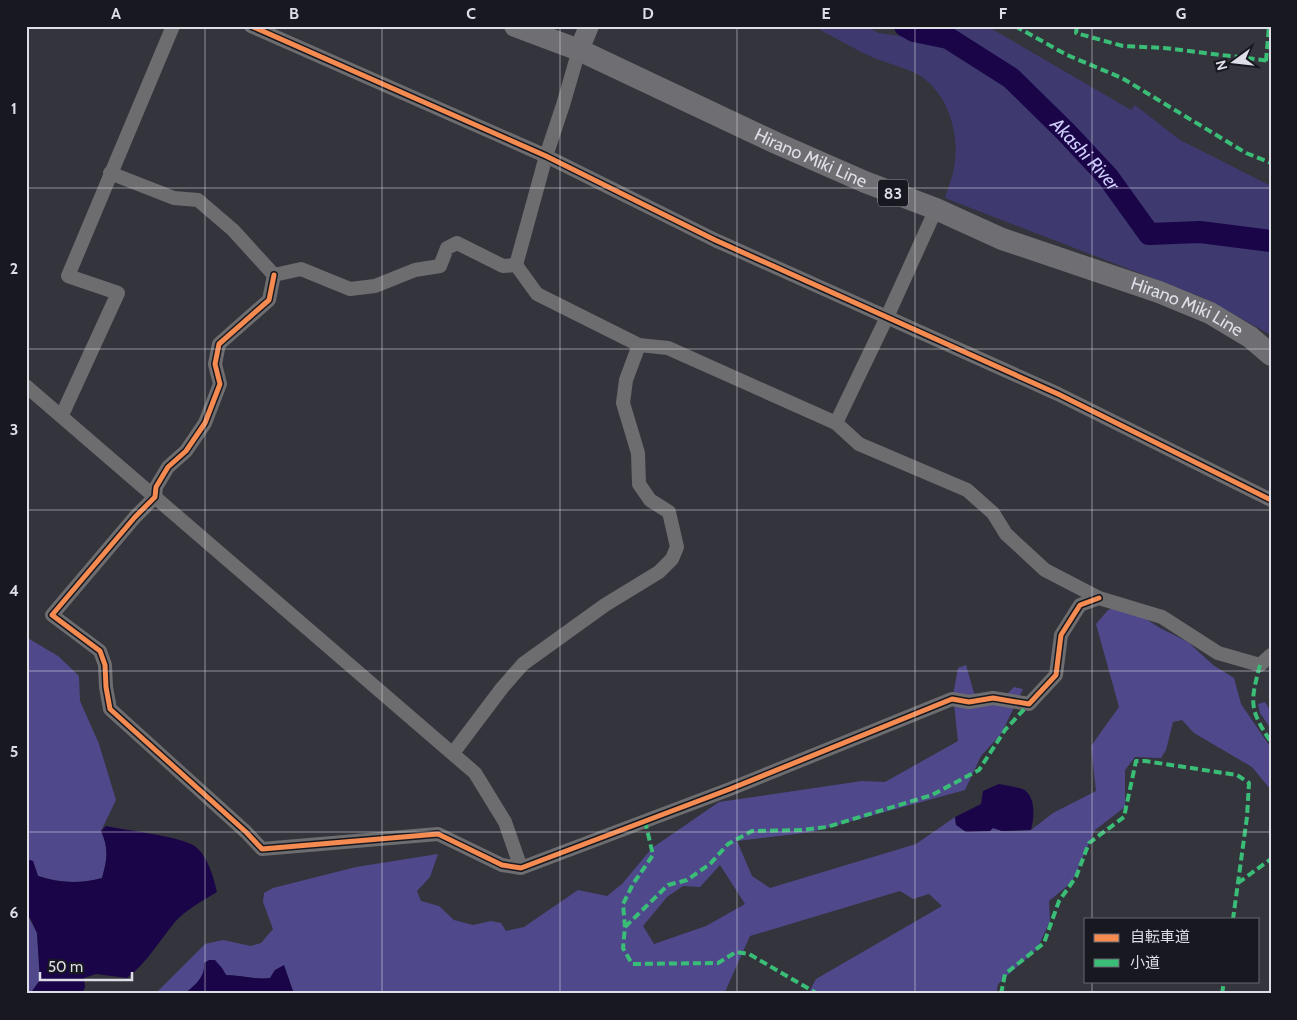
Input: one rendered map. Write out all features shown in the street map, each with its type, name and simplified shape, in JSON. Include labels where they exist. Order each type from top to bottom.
[{"type":"main road","name":"Hirano Miki Line","points":[[515,26],[584,39],[776,143],[864,182],[936,208],[1002,239],[1159,292],[1210,313],[1250,338],[1271,356]]},
{"type":"street","points":[[62,415],[118,293],[68,276],[173,26]]},
{"type":"street","points":[[251,26],[546,156],[715,240],[1058,394],[1271,500]]},
{"type":"street","points":[[516,265],[546,156],[584,39]]},
{"type":"street","points":[[110,173],[174,198],[198,200],[233,230],[274,276]]},
{"type":"street","points":[[836,423],[887,317],[936,208]]},
{"type":"street","points":[[274,276],[301,269],[350,289],[375,286],[415,270],[440,266],[447,248],[457,243],[503,266],[516,265]]},
{"type":"street","points":[[516,265],[537,294],[639,345],[668,348],[836,423],[859,444],[967,490],[994,513],[1006,534],[1045,570],[1099,598],[1162,617],[1218,653],[1260,665],[1271,654]]},
{"type":"street","points":[[274,276],[270,300],[219,344],[215,364],[220,384],[205,423],[186,451],[168,467],[156,487],[155,497],[135,517],[52,615],[100,651],[105,665],[110,709],[262,848],[438,834],[502,865],[521,868],[730,789],[952,699],[969,702],[994,698],[1029,704],[1056,674],[1061,635],[1080,605],[1099,598]]},
{"type":"street","points":[[453,754],[502,688],[523,664],[605,605],[659,572],[672,559],[677,547],[669,512],[650,500],[639,484],[638,453],[623,403],[626,380],[639,345]]},
{"type":"street","points":[[26,386],[62,415],[475,773],[505,822],[521,868]]},
{"type":"shaded area","points":[[813,26],[865,26],[879,33],[914,38],[946,49],[955,26],[987,26],[1131,110],[1135,105],[1180,140],[1271,186],[1271,335],[1204,298],[945,198],[954,166],[955,137],[948,112],[936,90],[917,74],[874,58]]},
{"type":"shaded area","points":[[1117,607],[1127,607],[1160,628],[1188,642],[1213,665],[1234,678],[1241,704],[1271,748],[1271,790],[1252,767],[1194,733],[1182,720],[1173,722],[1166,750],[1161,758],[1135,757],[1125,770],[1125,807],[1095,830],[1072,882],[1049,901],[1050,921],[1037,949],[998,984],[996,994],[808,994],[816,979],[942,906],[929,894],[913,899],[900,891],[750,936],[724,994],[294,994],[284,966],[275,970],[270,978],[226,975],[222,968],[205,972],[188,991],[190,994],[155,994],[205,944],[223,940],[251,946],[261,943],[273,929],[263,902],[264,893],[273,888],[356,867],[438,854],[430,877],[417,891],[421,901],[439,906],[454,920],[473,925],[491,921],[501,923],[506,931],[524,927],[578,890],[607,896],[622,884],[652,848],[719,802],[862,781],[885,782],[958,741],[953,695],[958,668],[966,665],[974,693],[983,697],[1001,700],[1014,687],[1023,689],[1001,734],[981,756],[965,790],[812,832],[737,841],[752,876],[770,888],[916,844],[955,817],[956,825],[993,827],[1002,831],[1031,830],[1053,813],[1096,791],[1091,746],[1119,707],[1096,624],[1108,610]],"holes":[[[720,865],[745,904],[706,926],[654,944],[643,926],[667,897],[683,886],[700,887]]]},
{"type":"shaded area","points":[[26,637],[58,656],[79,676],[80,701],[99,744],[116,800],[101,831],[106,844],[107,854],[102,878],[78,882],[38,876],[33,861],[26,859]]},
{"type":"shaded area","points":[[1265,702],[1271,712],[1271,729],[1260,713],[1258,704]]},
{"type":"shaded area","points":[[999,784],[1021,789],[1029,795],[1033,805],[1031,830],[1002,831],[993,828],[990,831],[966,832],[956,825],[955,817],[981,804],[983,791]]},
{"type":"shaded area","points":[[106,826],[163,836],[193,845],[206,860],[217,892],[180,917],[147,959],[127,978],[96,974],[84,978],[85,987],[82,994],[30,994],[40,980],[37,933],[30,918],[26,916],[26,859],[33,861],[38,876],[46,878],[78,882],[102,878],[106,854],[101,831]]},
{"type":"shaded area","points":[[26,916],[37,933],[40,980],[30,994],[26,994]]},
{"type":"shaded area","points":[[209,960],[215,960],[226,975],[259,978],[270,978],[275,970],[284,965],[294,994],[190,994],[188,991],[200,979],[204,963]]},
{"type":"waterway","name":"Akashi River","points":[[905,26],[914,31],[948,38],[1011,78],[1108,177],[1149,234],[1200,232],[1271,241]]},
{"type":"marked path","points":[[1015,26],[1067,55],[1122,78],[1246,153],[1271,163]]},
{"type":"marked path","points":[[1077,26],[1076,33],[1123,46],[1164,48],[1271,61]]},
{"type":"marked path","points":[[1266,61],[1269,26]]},
{"type":"marked path","points":[[1260,665],[1253,697],[1255,713],[1271,742]]},
{"type":"marked path","points":[[625,927],[668,885],[687,880],[710,864],[728,844],[752,831],[802,830],[827,827],[932,795],[979,770],[1005,730],[1029,704]]},
{"type":"marked path","points":[[1001,994],[1005,974],[1044,943],[1059,901],[1076,877],[1089,843],[1124,817],[1136,761],[1237,775],[1249,783],[1247,817],[1233,918]]},
{"type":"marked path","points":[[645,821],[653,855],[633,884],[623,904],[625,927],[623,948],[632,964],[718,963],[736,952],[749,954],[818,994]]},
{"type":"marked path","points":[[1238,883],[1271,859]]},
{"type":"marked path","points":[[1222,994],[1224,982]]},
{"type":"cycle path","points":[[251,26],[546,156],[715,240],[1058,394],[1271,500]]},
{"type":"cycle path","points":[[274,275],[269,300],[219,344],[215,364],[220,384],[205,423],[186,451],[168,467],[156,487],[155,497],[135,517],[52,615],[100,651],[105,665],[110,709],[246,832],[262,849],[438,834],[502,865],[521,868],[730,789],[952,699],[969,702],[993,698],[1029,704],[1056,675],[1061,635],[1080,605],[1099,598]]}]
